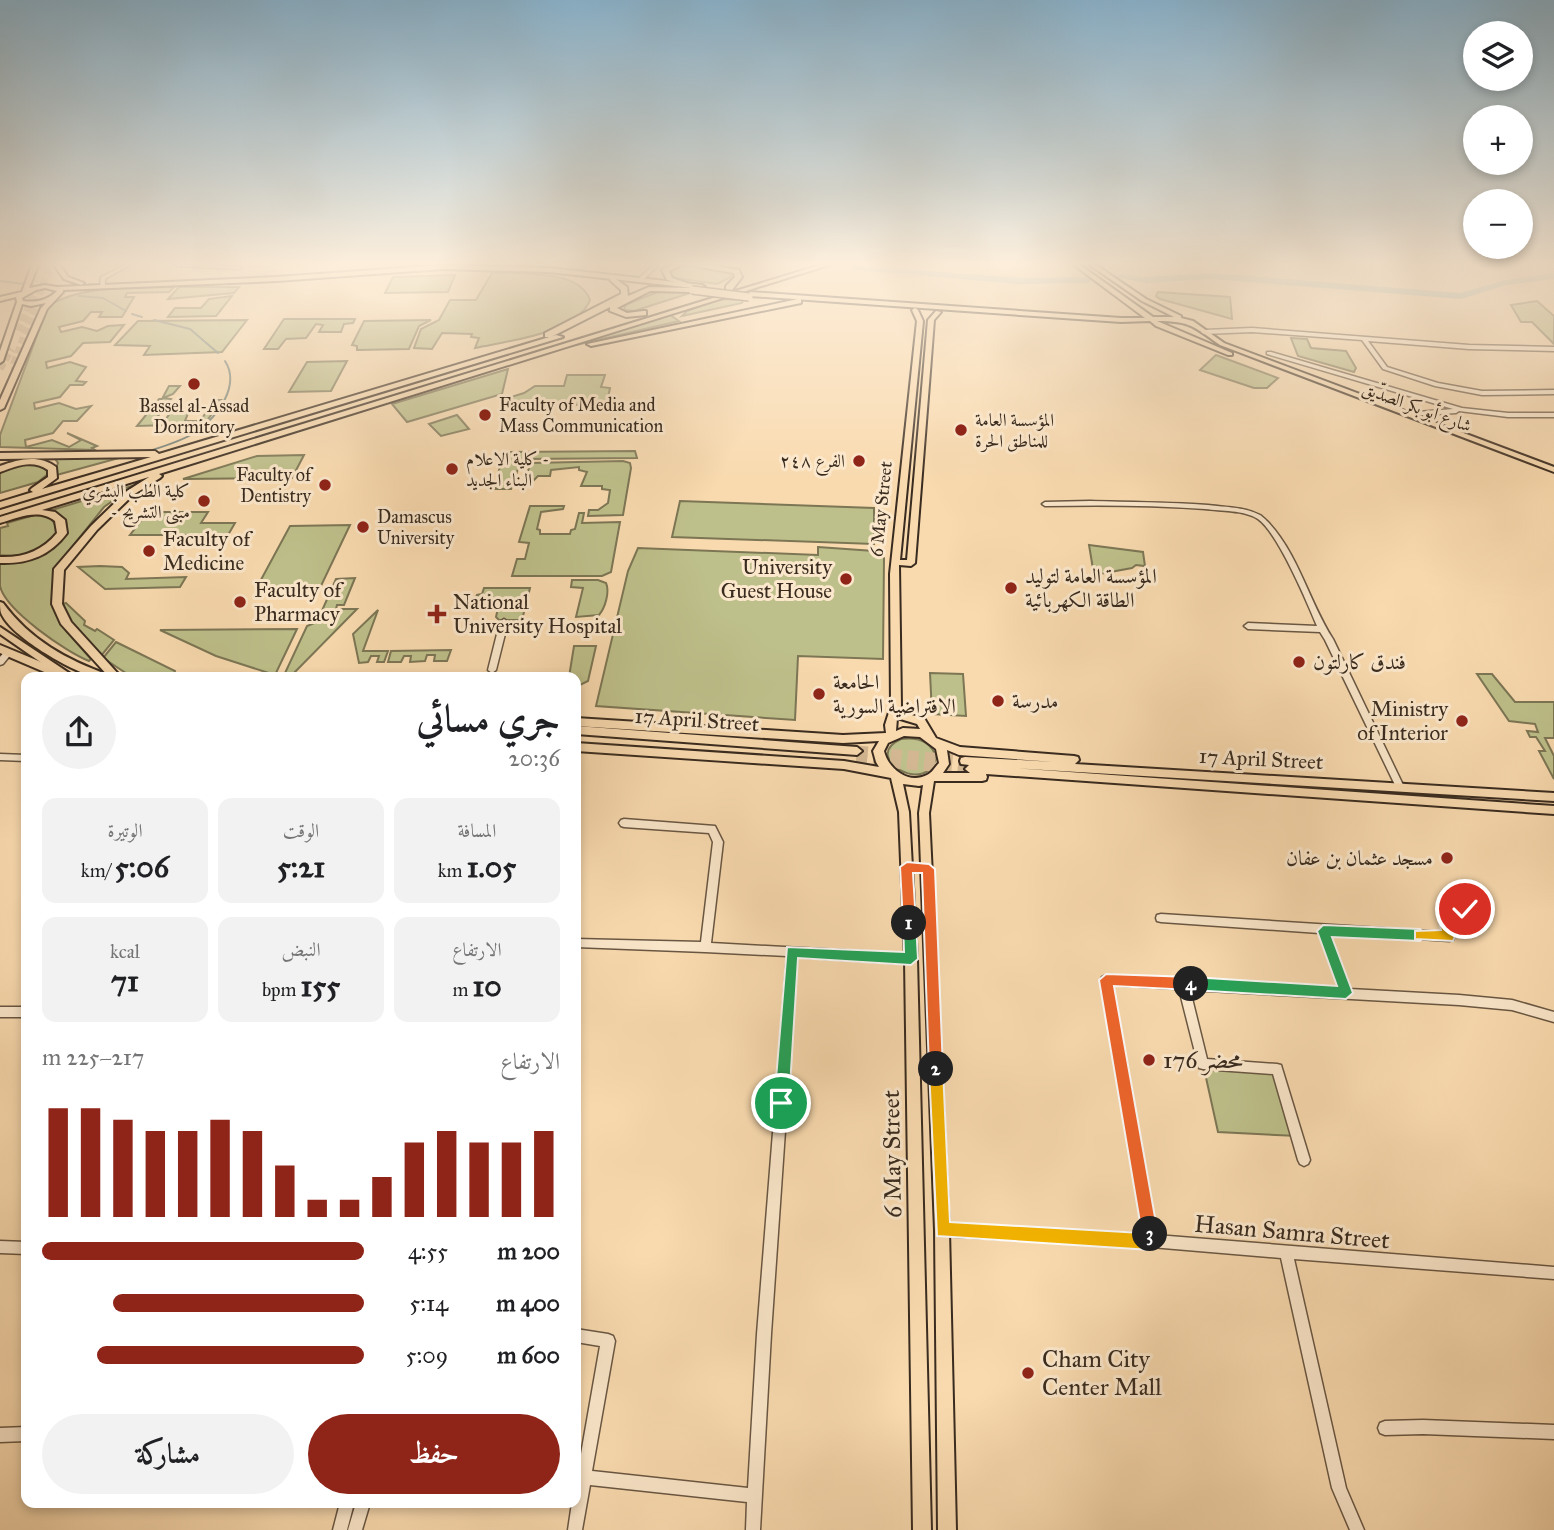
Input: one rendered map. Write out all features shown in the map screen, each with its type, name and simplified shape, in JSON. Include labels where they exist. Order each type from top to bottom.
[{"type":"highway","points":[[517,349],[543,336]]},
{"type":"highway","points":[[0,505],[561,336]]},
{"type":"highway","points":[[0,520],[592,336]]},
{"type":"highway","points":[[529,356],[625,336]]},
{"type":"highway","points":[[0,456],[180,451]]},
{"type":"highway","points":[[110,672],[66,624],[57,604],[59,569],[94,528],[130,494],[157,476],[196,459]]},
{"type":"highway","points":[[0,469],[20,462],[40,461],[49,464],[54,472],[47,483],[38,489],[0,505]]},
{"type":"highway","points":[[0,560],[20,560],[34,556],[51,546],[62,533],[60,520],[52,514],[24,513]]},
{"type":"highway","points":[[3,654],[53,672]]},
{"type":"main road","points":[[0,361],[9,336]]},
{"type":"main road","points":[[0,408],[35,336]]},
{"type":"main road","name":"شارع أبو بكر الصدّيق","points":[[1183,336],[1534,467],[1554,472]]},
{"type":"main road","points":[[1210,336],[1554,472]]},
{"type":"main road","points":[[919,338],[929,338]]},
{"type":"main road","name":"6 May Street","points":[[889,736],[895,714],[895,562],[919,338]]},
{"type":"main road","name":"6 May Street","points":[[895,562],[911,563],[929,338]]},
{"type":"main road","points":[[1201,344],[1214,339]]},
{"type":"main road","points":[[916,371],[927,372]]},
{"type":"main road","points":[[913,403],[923,404]]},
{"type":"main road","points":[[906,456],[918,457]]},
{"type":"main road","points":[[1522,458],[1554,462]]},
{"type":"main road","points":[[903,487],[915,488]]},
{"type":"main road","points":[[901,510],[914,512]]},
{"type":"main road","points":[[0,605],[7,617],[35,642],[91,672]]},
{"type":"main road","points":[[0,630],[60,672]]},
{"type":"main road","points":[[895,714],[920,721],[944,752],[944,764],[931,778],[924,801],[929,869],[942,1230],[947,1530]]},
{"type":"main road","points":[[581,722],[843,739],[913,732],[959,751],[1236,771],[1274,775],[1294,785]]},
{"type":"main road","name":"17 April Street","points":[[581,730],[857,755],[581,744]]},
{"type":"main road","points":[[889,736],[879,748],[878,754],[883,767],[892,775]]},
{"type":"main road","points":[[581,744],[844,765],[918,781],[971,776],[1246,792],[1294,785]]},
{"type":"main road","name":"17 April Street","points":[[968,765],[1294,785],[1554,797]]},
{"type":"main road","name":"6 May Street","points":[[892,775],[904,812],[911,959],[922,1530]]},
{"type":"main road","name":"17 April Street","points":[[1294,785],[1554,810]]},
{"type":"main road","points":[[907,867],[929,869]]},
{"type":"street","points":[[1324,336],[1469,347],[1554,349]]},
{"type":"street","points":[[1364,340],[1385,369],[1437,385],[1482,393],[1554,392]]},
{"type":"street","points":[[1269,353],[1461,410]]},
{"type":"street","points":[[1408,414],[1461,410],[1508,415],[1554,415]]},
{"type":"street","points":[[1045,504],[1213,508],[1248,511],[1262,519],[1308,592],[1322,629],[1400,788]]},
{"type":"street","points":[[492,670],[504,622]]},
{"type":"street","points":[[1248,626],[1322,629]]},
{"type":"street","points":[[0,757],[21,758]]},
{"type":"street","points":[[624,823],[712,829],[718,842],[705,947]]},
{"type":"street","points":[[1161,918],[1323,931],[1449,936],[1443,910],[1465,909]]},
{"type":"street","points":[[1323,931],[1346,993]]},
{"type":"street","points":[[581,943],[705,947],[911,959]]},
{"type":"street","points":[[754,1530],[764,1334],[792,952]]},
{"type":"street","points":[[1151,1241],[1106,980],[1512,1005],[1553,1017]]},
{"type":"street","points":[[1183,983],[1203,1065],[1277,1069],[1304,1160]]},
{"type":"street","points":[[0,1012],[21,1012]]},
{"type":"street","name":"Hasan Samra Street","points":[[942,1230],[1151,1241],[1554,1273]]},
{"type":"street","points":[[0,1247],[21,1248]]},
{"type":"street","points":[[1286,1253],[1339,1488],[1357,1530]]},
{"type":"street","points":[[581,1337],[608,1341],[581,1495]]},
{"type":"street","points":[[1385,1428],[1436,1427],[1554,1432]]},
{"type":"street","points":[[0,1435],[21,1434]]},
{"type":"street","points":[[584,1477],[755,1496]]},
{"type":"street","points":[[340,1530],[346,1508]]},
{"type":"street","points":[[355,1530],[362,1508]]},
{"type":"street","points":[[575,1530],[579,1508]]},
{"type":"green space","points":[[37,336],[115,336],[110,342],[83,343],[71,356],[46,362],[47,368],[70,362],[86,367],[76,381],[86,382],[83,385],[70,385],[60,397],[34,403],[35,409],[59,403],[76,409],[91,406],[77,421],[63,421],[53,433],[25,440],[26,447],[52,440],[69,447],[81,440],[67,433],[97,446],[92,448],[95,450],[0,447],[0,435]]},
{"type":"green space","points":[[123,336],[234,336],[222,352],[144,355],[150,346],[115,345]]},
{"type":"green space","points":[[272,336],[307,336],[286,339],[278,349],[264,349]]},
{"type":"green space","points":[[356,336],[414,336],[409,349],[357,350],[357,346],[352,345]]},
{"type":"green space","points":[[418,336],[440,336],[432,349],[414,348]]},
{"type":"green space","points":[[531,336],[475,348],[479,338],[471,337]]},
{"type":"green space","points":[[601,336],[613,336],[563,348]]},
{"type":"green space","points":[[1291,338],[1307,339],[1311,348],[1346,351],[1356,368],[1354,372],[1298,356]]},
{"type":"green space","points":[[1216,355],[1278,378],[1267,388],[1254,388],[1200,370]]},
{"type":"green space","points":[[347,361],[331,391],[289,392],[307,362]]},
{"type":"green space","points":[[508,369],[502,394],[407,422],[392,404]]},
{"type":"green space","points":[[567,375],[605,375],[601,387],[610,388],[607,403],[512,404],[505,399],[535,386],[564,386]]},
{"type":"green space","points":[[169,386],[180,386],[173,394],[163,398],[171,399],[155,420],[165,420],[171,412],[189,411],[185,421],[200,421],[215,400],[221,400],[205,424],[137,426],[159,399],[162,399]]},
{"type":"green space","points":[[457,415],[469,429],[441,436],[429,424]]},
{"type":"green space","points":[[635,451],[637,458],[525,459],[520,463],[511,489],[495,489],[503,452]]},
{"type":"green space","points":[[119,455],[119,458],[53,476],[58,463],[53,456]]},
{"type":"green space","points":[[304,455],[292,478],[183,479],[257,456]]},
{"type":"green space","points":[[28,459],[47,461],[50,465],[48,474],[38,482],[0,493],[0,466]]},
{"type":"green space","points":[[531,463],[630,463],[631,468],[623,515],[588,516],[589,510],[598,510],[608,503],[610,490],[602,489],[602,486],[581,486],[587,472],[579,470],[579,467],[551,470],[550,476],[538,476],[533,481],[524,481]]},
{"type":"green space","points":[[135,485],[104,507],[55,568],[53,606],[66,631],[91,659],[89,661],[52,640],[13,607],[0,586],[0,563],[44,553],[62,540],[66,531],[66,520],[52,510]]},
{"type":"green space","points":[[680,501],[874,508],[874,544],[672,537]]},
{"type":"green space","points":[[530,506],[564,506],[563,509],[541,512],[537,529],[540,534],[570,534],[571,530],[575,529],[579,513],[584,513],[582,523],[620,522],[611,572],[602,576],[512,576],[517,559],[525,559],[529,543],[519,542]]},
{"type":"green space","points":[[148,512],[208,512],[201,523],[235,523],[228,535],[130,535]]},
{"type":"green space","points":[[38,514],[54,522],[57,533],[52,540],[32,552],[16,556],[0,555],[0,528],[8,526],[7,523]]},
{"type":"green space","points":[[350,525],[320,588],[256,589],[290,526]]},
{"type":"green space","points":[[1089,545],[1143,552],[1145,566],[1136,565],[1094,575]]},
{"type":"green space","points":[[818,547],[874,551],[884,558],[883,659],[798,656],[795,720],[596,706],[628,571],[638,548],[818,555]]},
{"type":"green space","points":[[78,567],[122,567],[129,573],[126,579],[186,577],[180,587],[105,589]]},
{"type":"green space","points":[[355,578],[344,605],[337,605],[336,609],[357,609],[295,672],[285,672],[307,626],[317,622],[336,579]]},
{"type":"green space","points":[[572,580],[598,580],[606,583],[606,600],[599,615],[576,617],[583,588],[571,587]]},
{"type":"green space","points":[[484,588],[530,588],[522,620],[499,620],[496,617],[498,608],[471,609],[477,595],[482,594]]},
{"type":"green space","points":[[66,603],[85,621],[84,625],[95,631],[97,629],[114,640],[101,656],[73,626],[65,612],[63,604]]},
{"type":"green space","points":[[378,610],[363,651],[388,651],[384,662],[377,662],[379,656],[371,656],[368,662],[359,663],[353,634]]},
{"type":"green space","points":[[297,629],[276,672],[266,672],[216,656],[160,630]]},
{"type":"green space","points":[[116,642],[175,671],[124,672],[103,658]]},
{"type":"green space","points":[[574,646],[596,646],[588,681],[581,684],[581,672],[570,672]]},
{"type":"green space","points":[[451,650],[447,661],[434,661],[435,655],[427,655],[425,661],[410,662],[411,656],[404,656],[401,662],[388,662],[391,651]]},
{"type":"green space","points":[[930,673],[963,674],[966,716],[932,714]]},
{"type":"green space","points":[[1477,674],[1492,674],[1515,702],[1554,702],[1554,738],[1545,738],[1554,756],[1554,779],[1539,751],[1545,751],[1536,737],[1530,737],[1527,731],[1538,732],[1535,724],[1509,721]]},
{"type":"green space","points":[[901,739],[918,740],[931,747],[936,757],[931,768],[922,774],[911,774],[892,764],[888,755],[890,747]]},
{"type":"green space","points":[[1203,1064],[1277,1069],[1297,1136],[1218,1132]]},
{"type":"waterway","points":[[199,336],[218,353]]},
{"type":"waterway","points":[[149,451],[191,435],[219,410],[230,381],[225,361]]},
{"type":"tunnel","points":[[15,374],[14,363],[24,336]]},
{"type":"tunnel","points":[[0,369],[12,349]]},
{"type":"tunnel","points":[[857,751],[965,761]]},
{"type":"tunnel","points":[[856,760],[970,769]]},
{"type":"place","name":"Bassel al-Assad Dormitory","points":[[194,384]]},
{"type":"place","name":"Faculty of Media and Mass Communication","points":[[485,415]]},
{"type":"place","name":"المؤسسة العامة للمناطق الحرة","points":[[961,430]]},
{"type":"place","name":"الفرع ٢٤٨","points":[[859,461]]},
{"type":"place","name":"كلية الاعلام - البناء الجديد","points":[[452,469]]},
{"type":"place","name":"Faculty of Dentistry","points":[[325,485]]},
{"type":"place","name":"كلية الطب البشري - مبنى التشريح","points":[[204,501]]},
{"type":"place","name":"Damascus University","points":[[363,527]]},
{"type":"place","name":"Faculty of Medicine","points":[[149,551]]},
{"type":"place","name":"University Guest House","points":[[846,579]]},
{"type":"place","name":"المؤسسة العامة لتوليد الطاقة الكهربائية","points":[[1011,588]]},
{"type":"place","name":"Faculty of Pharmacy","points":[[240,602]]},
{"type":"place","name":"National University Hospital","points":[[437,614]]},
{"type":"place","name":"فندق كارلتون","points":[[1299,662]]},
{"type":"place","name":"الحامعة الافتراضية السورية","points":[[819,694]]},
{"type":"place","name":"مدرسة","points":[[998,701]]},
{"type":"place","name":"Ministry of Interior","points":[[1462,721]]},
{"type":"place","name":"مسجد عثمان بن عفان","points":[[1447,858]]},
{"type":"place","name":"محضر 176","points":[[1149,1060]]},
{"type":"place","name":"Cham City Center Mall","points":[[1028,1373]]},
{"type":"route","points":[[781,1103],[792,952],[911,959],[907,867],[929,869],[942,1230],[1151,1241],[1106,980],[1346,993],[1323,931],[1449,936],[1443,910],[1465,909]]}]
